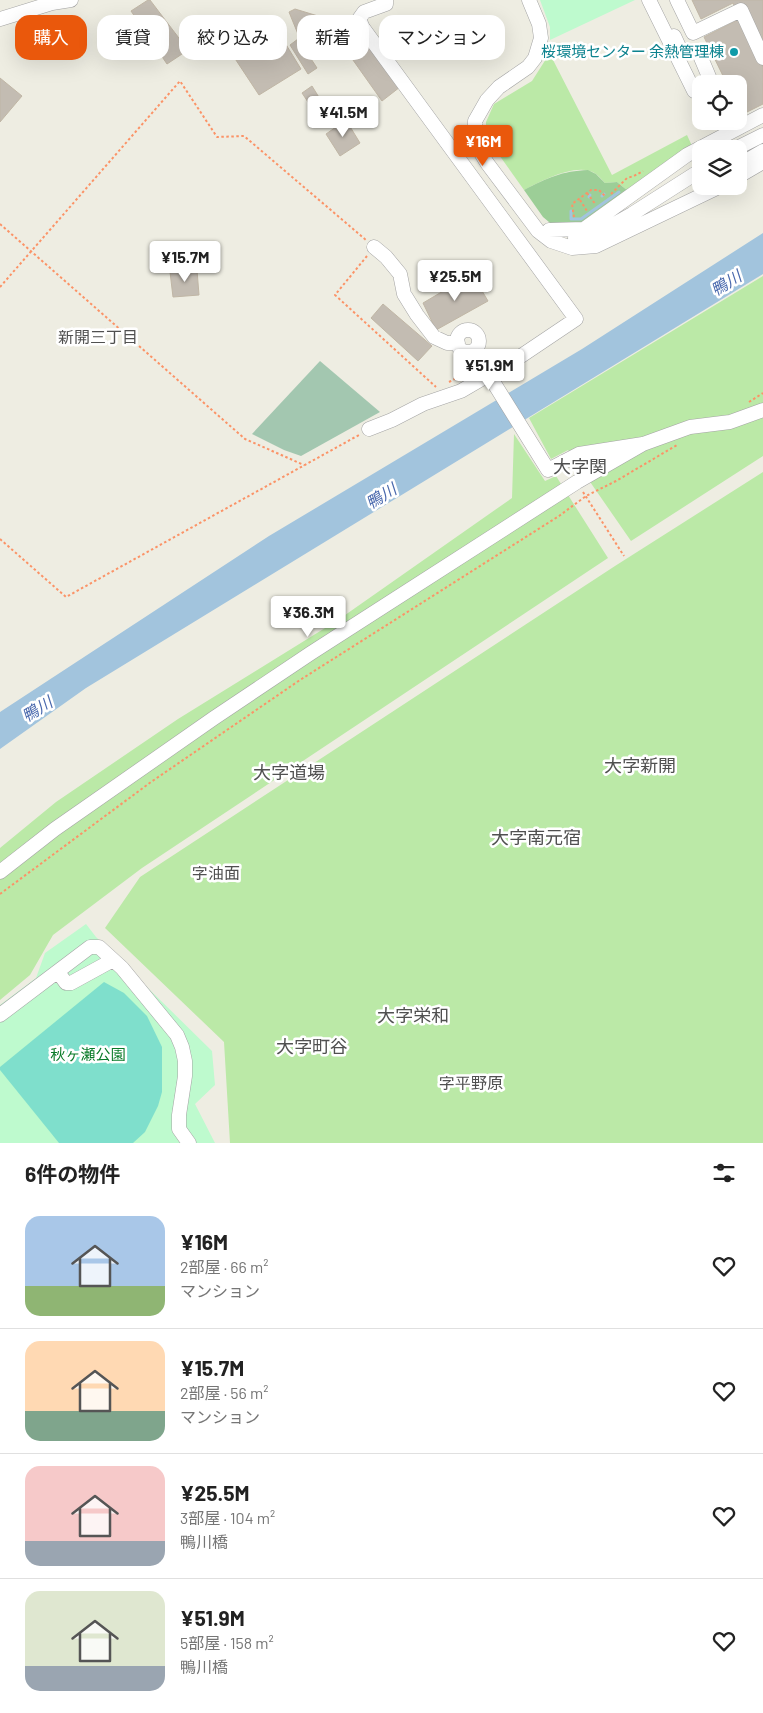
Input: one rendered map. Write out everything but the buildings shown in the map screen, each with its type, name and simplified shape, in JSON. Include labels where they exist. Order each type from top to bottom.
[{"type":"street","points":[[0,19],[52,3],[71,0]]},
{"type":"street","points":[[369,429],[423,404],[461,391],[520,356],[576,319],[363,28],[359,19],[364,12],[386,4],[386,0]]},
{"type":"street","points":[[529,0],[539,24],[541,38],[535,58],[528,67],[499,87],[487,100],[475,121],[475,134],[478,148],[487,163],[538,231],[551,241],[572,248],[596,246],[699,195]]},
{"type":"street","points":[[534,0],[546,29],[546,46],[542,57],[530,74],[494,98],[485,112],[481,126],[484,146],[549,230],[569,238],[588,239],[632,214],[692,176]]},
{"type":"street","points":[[649,0],[692,87]]},
{"type":"street","points":[[655,0],[680,48],[699,53],[708,75]]},
{"type":"street","points":[[677,0],[693,33],[740,10],[763,58]]},
{"type":"street","points":[[549,230],[584,228],[687,155],[763,115]]},
{"type":"street","points":[[747,143],[763,135]]},
{"type":"street","points":[[747,160],[763,151]]},
{"type":"street","points":[[747,171],[763,162]]},
{"type":"street","points":[[374,247],[386,257],[400,274],[404,294],[434,337],[447,343],[458,343],[464,351],[475,352],[548,470],[579,454],[643,444]]},
{"type":"street","points":[[0,872],[55,829],[214,718],[327,642],[577,482],[643,444],[690,427],[730,422],[763,410]]},
{"type":"street","points":[[0,1015],[90,947],[99,947],[122,968],[176,1035],[182,1047],[185,1076],[179,1115],[179,1129],[189,1143]]},
{"type":"street","points":[[58,972],[66,983],[71,983],[113,960]]},
{"type":"path","points":[[0,287],[180,81],[217,137],[244,136],[374,247],[335,295],[437,388],[432,390]]},
{"type":"path","points":[[610,194],[619,185]]},
{"type":"path","points":[[579,217],[574,217],[572,204],[596,189],[604,196]]},
{"type":"path","points":[[589,195],[596,204]]},
{"type":"path","points":[[580,200],[586,209]]},
{"type":"path","points":[[582,215],[586,209],[591,208]]},
{"type":"path","points":[[0,224],[245,439],[304,466]]},
{"type":"path","points":[[445,383],[471,370]]},
{"type":"path","points":[[0,539],[66,597],[369,429]]},
{"type":"path","points":[[0,894],[215,737],[330,661],[559,516],[586,496],[678,445]]},
{"type":"path","points":[[577,482],[624,556]]},
{"type":"green space","points":[[540,0],[635,0],[550,40],[550,27]]},
{"type":"green space","points":[[552,58],[612,175],[687,135],[692,146],[628,191],[617,182],[605,183],[596,174],[580,170],[560,174],[524,190],[486,134],[486,122],[494,104],[532,81],[546,59]]},
{"type":"green space","points":[[588,170],[596,174],[605,183],[617,182],[628,191],[580,225],[555,227],[543,217],[524,190],[555,176]]},
{"type":"green space","points":[[763,276],[763,456],[631,541],[568,450],[551,459],[529,418]]},
{"type":"green space","points":[[320,361],[380,412],[301,456],[252,434]]},
{"type":"green space","points":[[514,434],[545,481],[556,476],[608,558],[142,868],[53,935],[30,975],[0,1000],[0,848],[56,802],[178,719],[338,620],[512,498]]},
{"type":"green space","points":[[763,472],[763,1143],[230,1143],[224,1042],[105,928],[140,877],[615,566]]},
{"type":"green space","name":"秋ヶ瀬公園","points":[[86,924],[96,937],[212,1051],[215,1085],[195,1104],[215,1143],[0,1143],[0,1005],[36,978],[45,953]]},
{"type":"green space","points":[[104,982],[124,993],[147,1016],[162,1047],[162,1092],[158,1106],[145,1132],[133,1143],[59,1143],[0,1070],[0,1067]]},
{"type":"water","name":"鴨川","points":[[763,233],[763,274],[86,688],[0,749],[0,712],[269,536],[582,349]]},
{"type":"waterway","points":[[571,211],[571,219],[581,219],[619,192]]},
{"type":"place","name":"桜環境センター 余熱管理棟","points":[[734,52]]},
{"type":"district","name":"新開三丁目","points":[[98,337]]},
{"type":"district","name":"大字関","points":[[580,467]]},
{"type":"district","name":"大字新開","points":[[640,766]]},
{"type":"district","name":"大字道場","points":[[289,773]]},
{"type":"district","name":"大字南元宿","points":[[536,838]]},
{"type":"district","name":"字油面","points":[[216,873]]},
{"type":"district","name":"大字栄和","points":[[413,1016]]},
{"type":"district","name":"大字町谷","points":[[312,1047]]},
{"type":"district","name":"字平野原","points":[[471,1083]]}]
